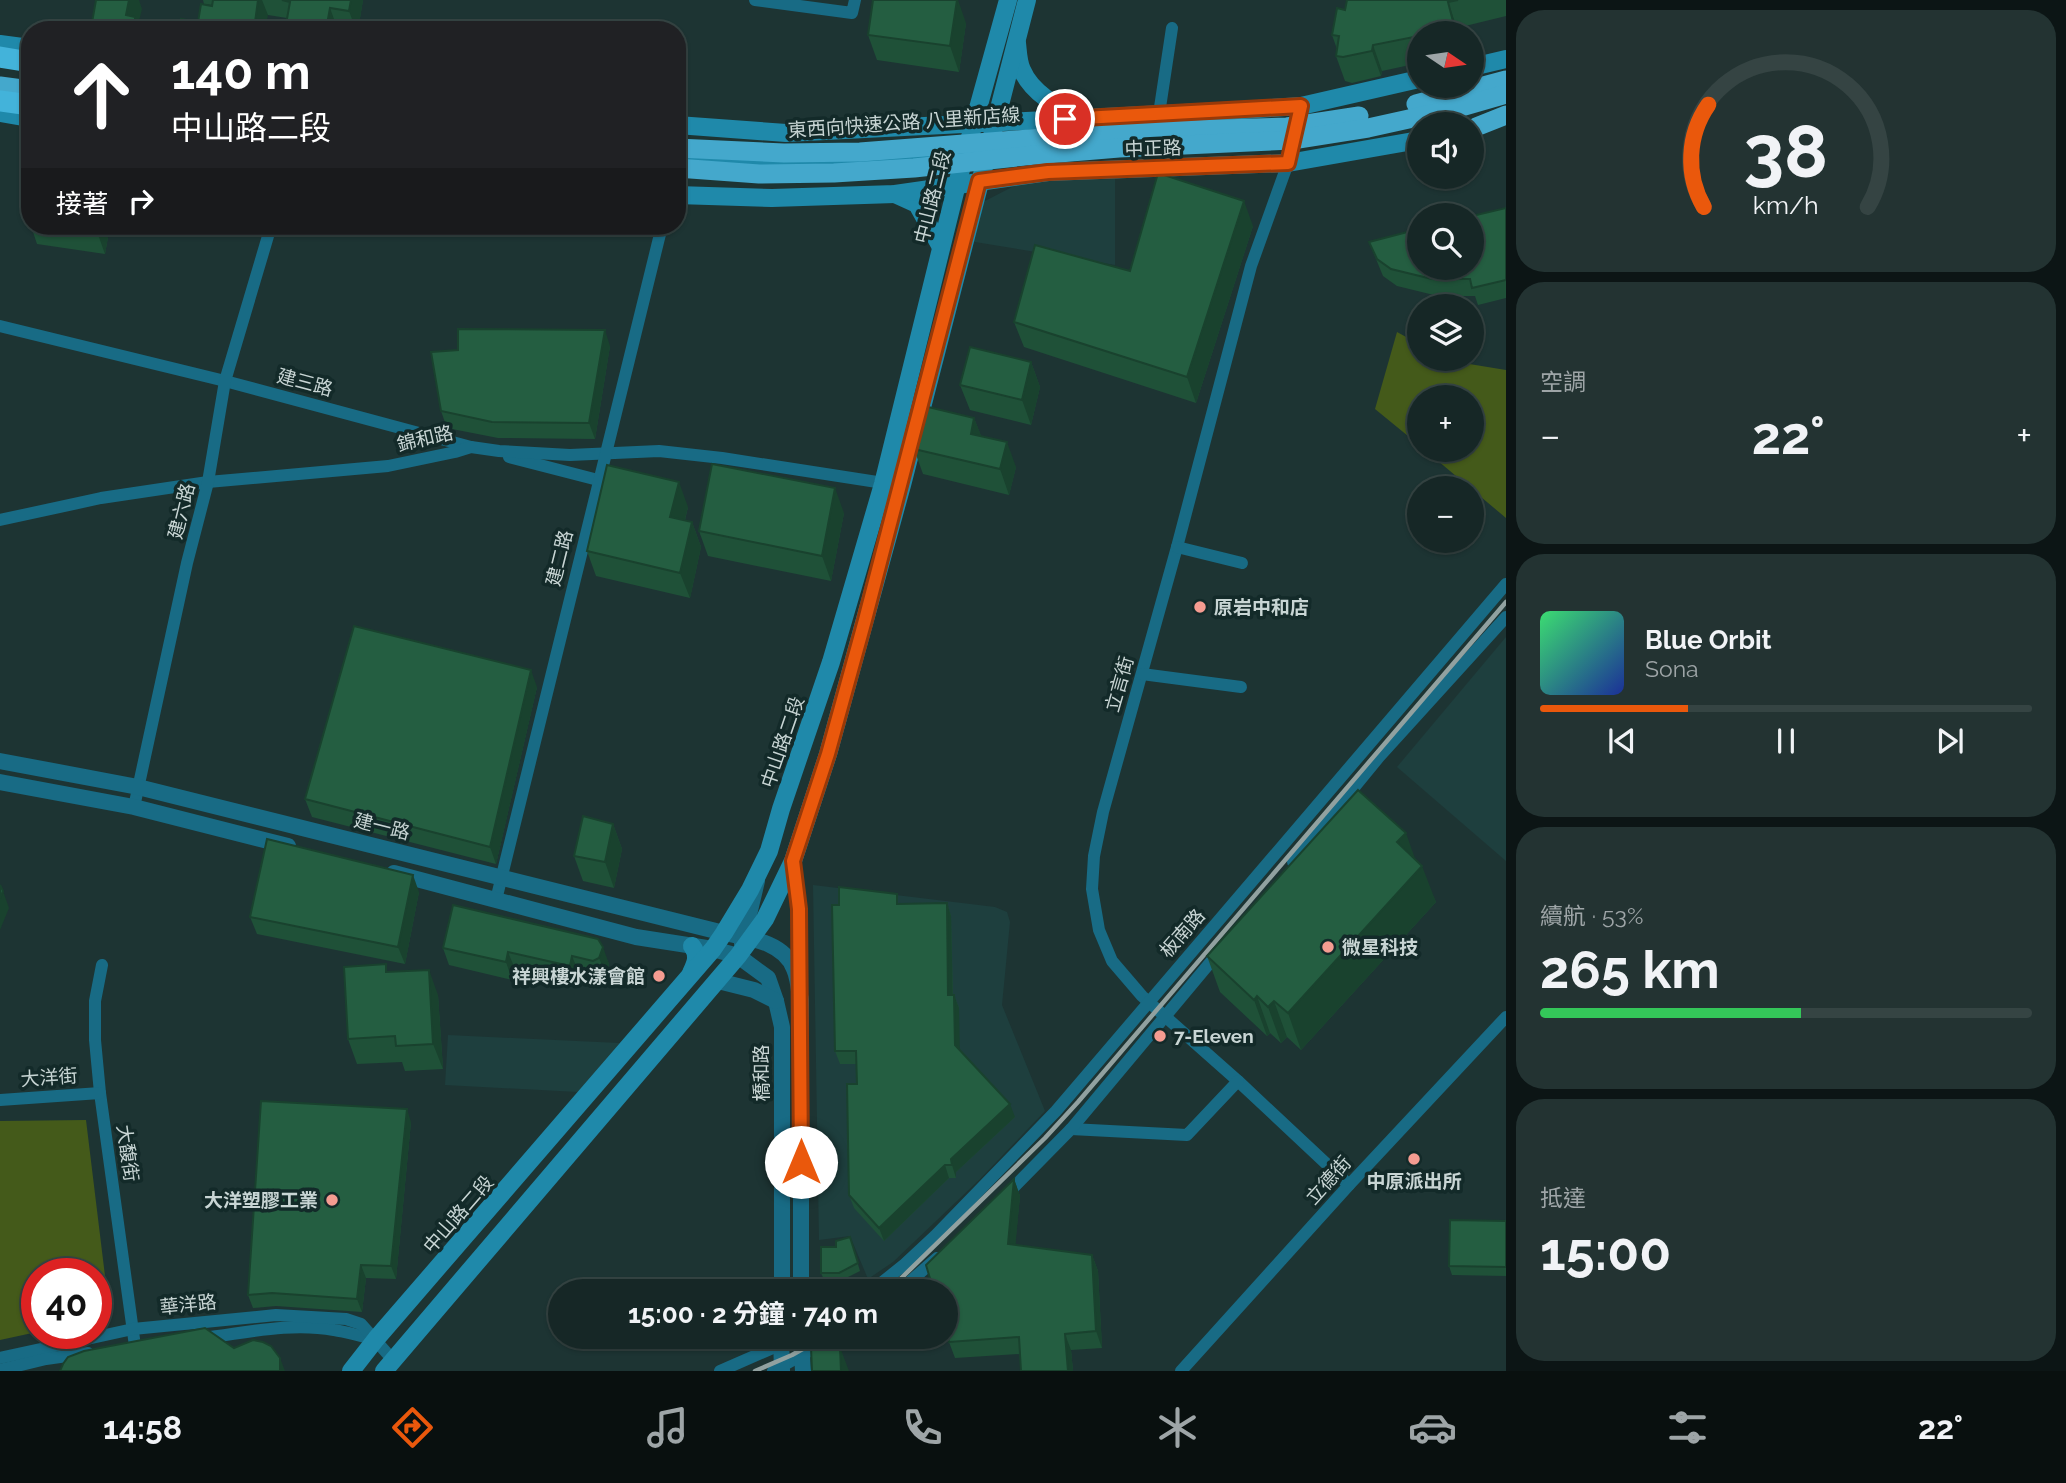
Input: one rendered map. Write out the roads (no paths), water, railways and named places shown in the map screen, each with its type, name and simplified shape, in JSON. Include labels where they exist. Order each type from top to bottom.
[{"type":"highway","points":[[0,57],[21,60]]},
{"type":"highway","points":[[0,74],[21,77]]},
{"type":"highway","name":"東西向快速公路 八里新店線","points":[[686,148],[784,153],[860,152],[1118,132],[1287,127],[1385,112],[1506,80]]},
{"type":"highway","points":[[0,83],[21,86]]},
{"type":"highway","points":[[686,169],[759,174],[834,173],[1119,148],[1292,141],[1454,109],[1506,94]]},
{"type":"highway","points":[[0,101],[21,104]]},
{"type":"highway","points":[[1484,125],[1506,117]]},
{"type":"main road","name":"中山路二段","points":[[351,1371],[713,949],[750,890],[769,851],[831,662],[883,484],[972,124],[1008,0]]},
{"type":"main road","points":[[389,1365],[718,981],[765,919],[793,861],[828,754],[902,485],[993,123],[1027,0]]},
{"type":"main road","points":[[1016,38],[1021,70],[1032,86],[1052,103],[1080,118]]},
{"type":"main road","points":[[0,44],[21,47]]},
{"type":"main road","points":[[1484,64],[1506,59]]},
{"type":"main road","name":"中正路","points":[[686,126],[786,133],[1301,106],[1407,82]]},
{"type":"main road","points":[[0,113],[21,116]]},
{"type":"main road","points":[[686,159],[782,163],[859,162],[986,151],[1050,120]]},
{"type":"main road","name":"中正路","points":[[686,195],[772,198],[895,194],[1048,172],[1288,163],[1407,142]]},
{"type":"main road","points":[[986,151],[1048,172]]},
{"type":"main road","points":[[895,194],[917,204],[941,247]]},
{"type":"main road","points":[[690,976],[697,953],[692,946]]},
{"type":"street","points":[[755,0],[853,6]]},
{"type":"street","points":[[1159,114],[1172,28]]},
{"type":"street","name":"立言街","points":[[1301,106],[1288,163],[1251,266],[1103,812],[1094,856],[1092,889],[1099,930],[1112,961],[1134,987],[1349,1185]]},
{"type":"street","name":"建六路","points":[[134,807],[187,563],[208,482],[225,381],[268,235]]},
{"type":"street","name":"建二路","points":[[496,900],[660,235]]},
{"type":"street","name":"建三路","points":[[0,326],[225,381],[598,480]]},
{"type":"street","name":"錦和路","points":[[0,520],[101,498],[208,482],[388,466],[455,453],[471,447],[537,453],[606,454],[659,451],[902,485]]},
{"type":"street","points":[[1177,547],[1242,563]]},
{"type":"street","name":"板南路","points":[[886,1279],[935,1236],[1056,1111],[1506,584]]},
{"type":"street","points":[[1286,872],[1379,757],[1506,617]]},
{"type":"street","points":[[1142,674],[1241,687]]},
{"type":"street","name":"建一路","points":[[0,761],[138,787],[748,938]]},
{"type":"street","points":[[0,782],[134,807],[297,848]]},
{"type":"street","name":"橋和路","points":[[793,861],[799,909],[801,1007],[801,1279]]},
{"type":"street","points":[[377,869],[636,937],[713,949],[738,956]]},
{"type":"street","points":[[748,938],[759,871]]},
{"type":"street","name":"橋和路","points":[[748,938],[782,951],[789,958],[796,974],[801,1007]]},
{"type":"street","points":[[998,1203],[1071,1129],[1226,944]]},
{"type":"street","name":"橋和路","points":[[738,956],[768,978],[782,1027],[782,1279]]},
{"type":"street","name":"大馥街","points":[[102,965],[95,1001],[94,1040],[135,1346]]},
{"type":"street","points":[[718,981],[754,990],[776,1001]]},
{"type":"street","name":"立德街","points":[[1181,1371],[1506,1017]]},
{"type":"street","points":[[1071,1129],[1186,1135],[1238,1081]]},
{"type":"street","name":"大洋街","points":[[0,1100],[100,1093]]},
{"type":"street","points":[[913,1279],[950,1247]]},
{"type":"street","name":"華洋路","points":[[0,1358],[133,1329],[276,1315],[346,1319],[361,1324],[376,1339],[389,1365]]},
{"type":"street","name":"華洋路","points":[[185,1340],[284,1328],[333,1330],[376,1339]]},
{"type":"street","points":[[720,1371],[765,1349]]},
{"type":"street","points":[[780,1349],[779,1370],[802,1364],[820,1349]]},
{"type":"street","points":[[0,1370],[46,1359],[97,1352]]},
{"type":"railway","points":[[900,1279],[1045,1138],[1078,1102],[1506,602]]},
{"type":"railway","points":[[755,1371],[803,1349]]},
{"type":"place","name":"原岩中和店","points":[[1200,607]]},
{"type":"place","name":"微星科技","points":[[1328,947]]},
{"type":"place","name":"祥興樓水漾會館","points":[[659,976]]},
{"type":"place","name":"7-Eleven","points":[[1160,1036]]},
{"type":"place","name":"中原派出所","points":[[1414,1159]]},
{"type":"place","name":"大洋塑膠工業","points":[[332,1200]]}]
